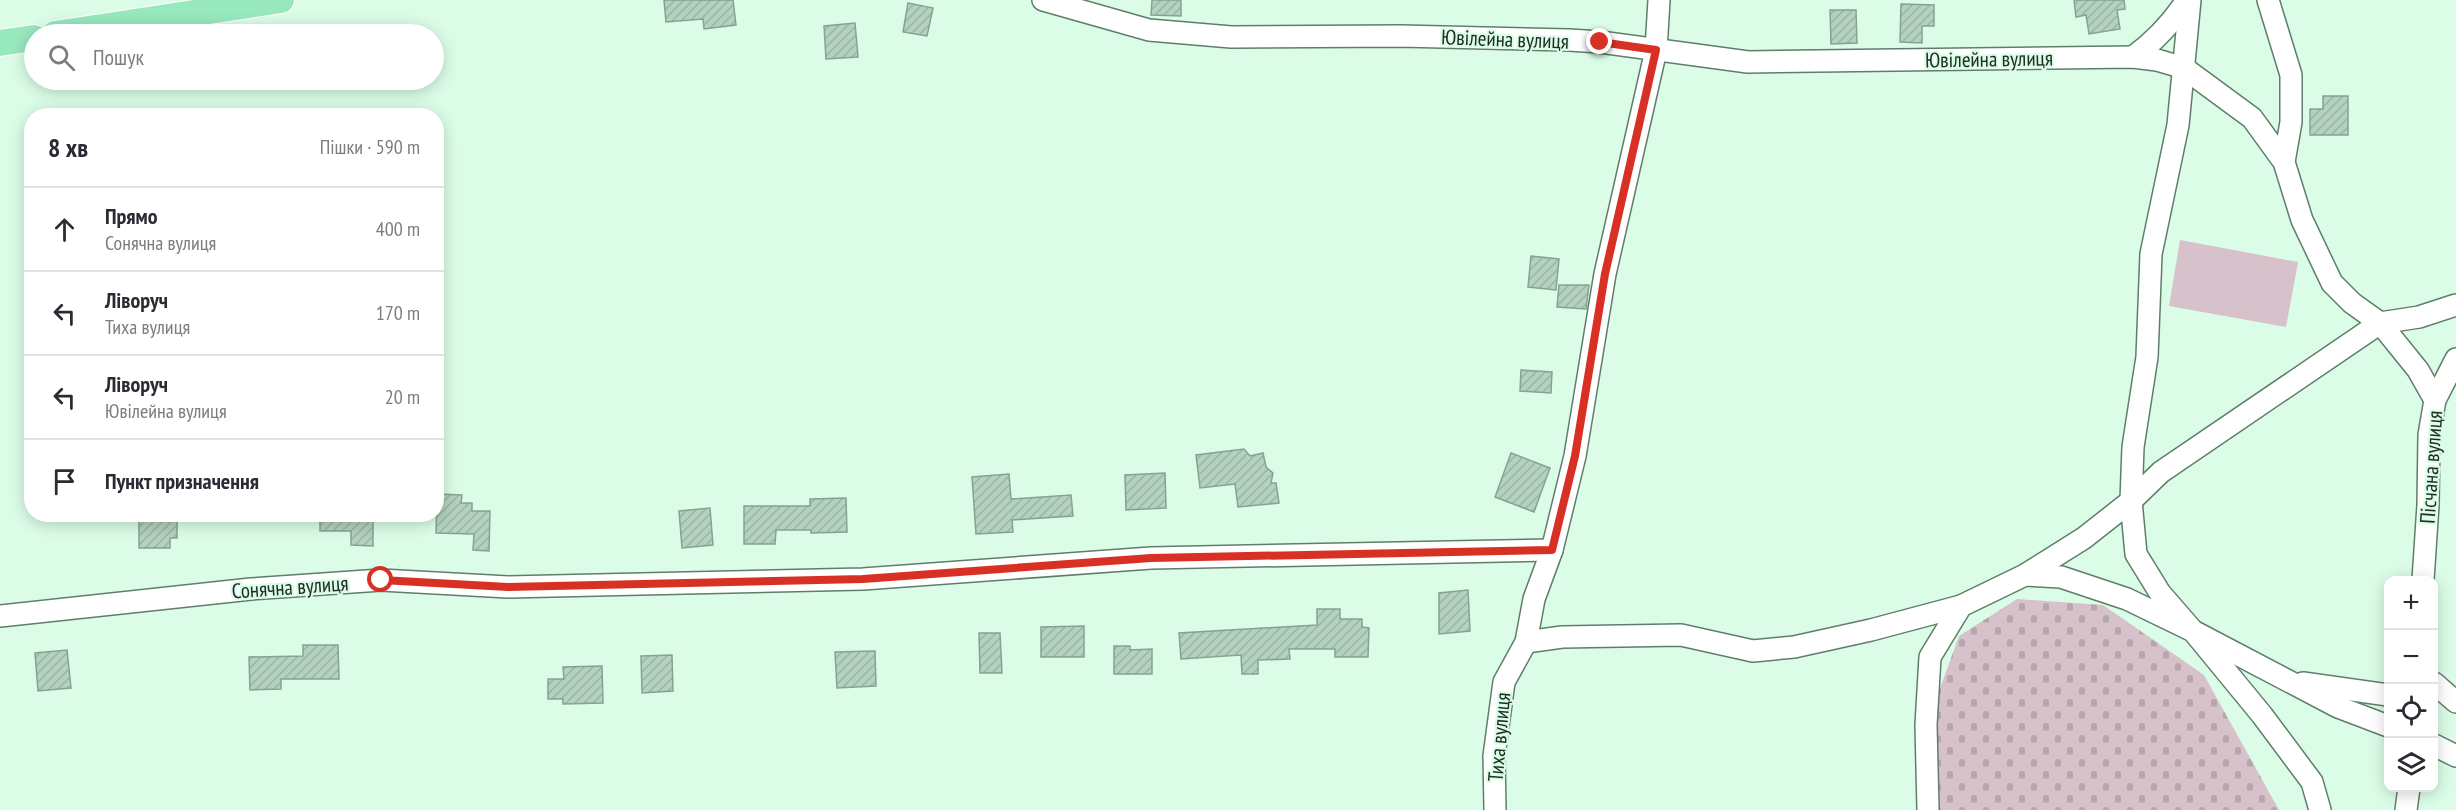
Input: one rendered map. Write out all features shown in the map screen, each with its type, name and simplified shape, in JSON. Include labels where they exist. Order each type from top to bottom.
[{"type":"main road","points":[[122,24],[281,0]]},
{"type":"main road","points":[[0,43],[24,39]]},
{"type":"street","name":"Ювілейна вулиця","points":[[1043,0],[1149,30],[1231,37],[1401,36],[1569,40],[1748,62],[2133,57],[2157,60],[2184,68]]},
{"type":"street","name":"Тиха вулиця","points":[[1495,810],[1494,756],[1504,682],[1526,642],[1534,599],[1552,550],[1575,456],[1605,274],[1656,50],[1659,0]]},
{"type":"street","points":[[2133,57],[2154,41],[2188,0]]},
{"type":"street","points":[[2188,0],[2178,125],[2151,254],[2147,357],[2133,447],[2131,501],[2136,554],[2160,593],[2262,715],[2312,782],[2320,810]]},
{"type":"street","points":[[2268,0],[2291,75],[2291,122],[2284,162]]},
{"type":"street","points":[[2184,68],[2252,118],[2284,162],[2302,220],[2332,283],[2352,303],[2380,323],[2418,370],[2435,400]]},
{"type":"street","points":[[2252,118],[2272,124],[2282,119],[2291,107]]},
{"type":"street","points":[[1526,642],[1562,637],[1681,635],[1753,651],[1794,647],[1871,630],[1961,606],[2025,576],[2084,538],[2131,501],[2161,472],[2380,323],[2420,317],[2456,305]]},
{"type":"street","name":"Пісчана вулиця","points":[[2423,576],[2428,505],[2429,435],[2435,400],[2456,359]]},
{"type":"street","name":"Сонячна вулиця","points":[[0,616],[251,589],[381,580],[508,587],[863,579],[1151,558],[1552,550]]},
{"type":"street","points":[[2025,576],[2061,577],[2127,599],[2338,707],[2384,724]]},
{"type":"street","points":[[1928,810],[1926,725],[1930,657],[1961,606]]},
{"type":"street","points":[[2286,680],[2384,694]]},
{"type":"street","points":[[2434,684],[2454,699]]},
{"type":"street","points":[[2438,747],[2456,756]]},
{"type":"street","points":[[2406,810],[2408,792]]},
{"type":"green space","points":[[2180,240],[2298,262],[2286,327],[2169,306]]},
{"type":"green space","points":[[2017,599],[2103,605],[2204,675],[2279,810],[1938,810],[1934,705],[1959,636]]},
{"type":"building","points":[[664,0],[733,0],[736,25],[704,29],[703,19],[666,22]]},
{"type":"building","points":[[1152,0],[1181,0],[1181,16],[1151,15]]},
{"type":"building","points":[[2074,0],[2124,0],[2125,9],[2117,10],[2120,29],[2089,34],[2086,15],[2076,17]]},
{"type":"building","points":[[908,3],[933,8],[927,36],[903,32]]},
{"type":"building","points":[[1901,4],[1934,5],[1934,26],[1922,26],[1922,43],[1900,42]]},
{"type":"building","points":[[1830,10],[1856,10],[1857,43],[1831,44]]},
{"type":"building","points":[[855,23],[858,57],[826,59],[824,26]]},
{"type":"building","points":[[2323,96],[2348,96],[2348,135],[2310,135],[2310,109],[2323,109]]},
{"type":"building","points":[[1531,256],[1559,259],[1556,290],[1528,287]]},
{"type":"building","points":[[1559,285],[1589,285],[1586,309],[1557,307]]},
{"type":"building","points":[[1521,370],[1552,372],[1551,393],[1520,391]]},
{"type":"building","points":[[1244,449],[1250,456],[1263,453],[1266,467],[1273,473],[1271,483],[1276,483],[1279,503],[1238,507],[1235,484],[1200,488],[1196,455]]},
{"type":"building","points":[[1511,453],[1550,468],[1534,512],[1495,497]]},
{"type":"building","points":[[1165,473],[1166,508],[1126,510],[1125,475]]},
{"type":"building","points":[[1009,474],[1011,499],[1071,495],[1073,516],[1012,520],[1013,532],[976,534],[972,477]]},
{"type":"building","points":[[444,494],[462,495],[461,503],[472,503],[472,511],[490,511],[489,551],[473,550],[474,534],[436,533],[436,522],[444,522]]},
{"type":"building","points":[[846,498],[847,532],[811,533],[811,530],[776,530],[775,544],[744,544],[744,506],[810,506],[810,499]]},
{"type":"building","points":[[710,508],[713,545],[682,548],[679,511]]},
{"type":"building","points":[[139,522],[177,522],[177,538],[170,538],[170,548],[139,548]]},
{"type":"building","points":[[320,522],[373,522],[373,546],[351,545],[351,531],[320,531]]},
{"type":"building","points":[[1468,590],[1470,631],[1439,634],[1439,593]]},
{"type":"building","points":[[1317,609],[1340,609],[1340,619],[1362,619],[1362,627],[1369,628],[1368,657],[1335,657],[1335,649],[1289,649],[1290,659],[1258,660],[1258,674],[1242,674],[1241,655],[1181,659],[1179,633],[1317,625]]},
{"type":"building","points":[[1084,626],[1084,657],[1041,657],[1041,627]]},
{"type":"building","points":[[979,633],[1000,633],[1002,673],[980,673]]},
{"type":"building","points":[[303,645],[338,645],[339,679],[281,679],[281,689],[250,690],[249,657],[303,656]]},
{"type":"building","points":[[1114,646],[1130,646],[1130,650],[1152,649],[1152,674],[1114,674]]},
{"type":"building","points":[[67,650],[71,688],[38,691],[35,653]]},
{"type":"building","points":[[875,651],[876,686],[837,688],[835,652]]},
{"type":"building","points":[[672,655],[673,691],[642,693],[641,656]]},
{"type":"building","points":[[602,666],[603,703],[563,704],[563,699],[548,699],[548,679],[564,679],[563,667]]},
{"type":"route","points":[[381,580],[508,587],[863,579],[1151,558],[1552,550],[1575,456],[1605,274],[1656,50],[1600,42]]}]
